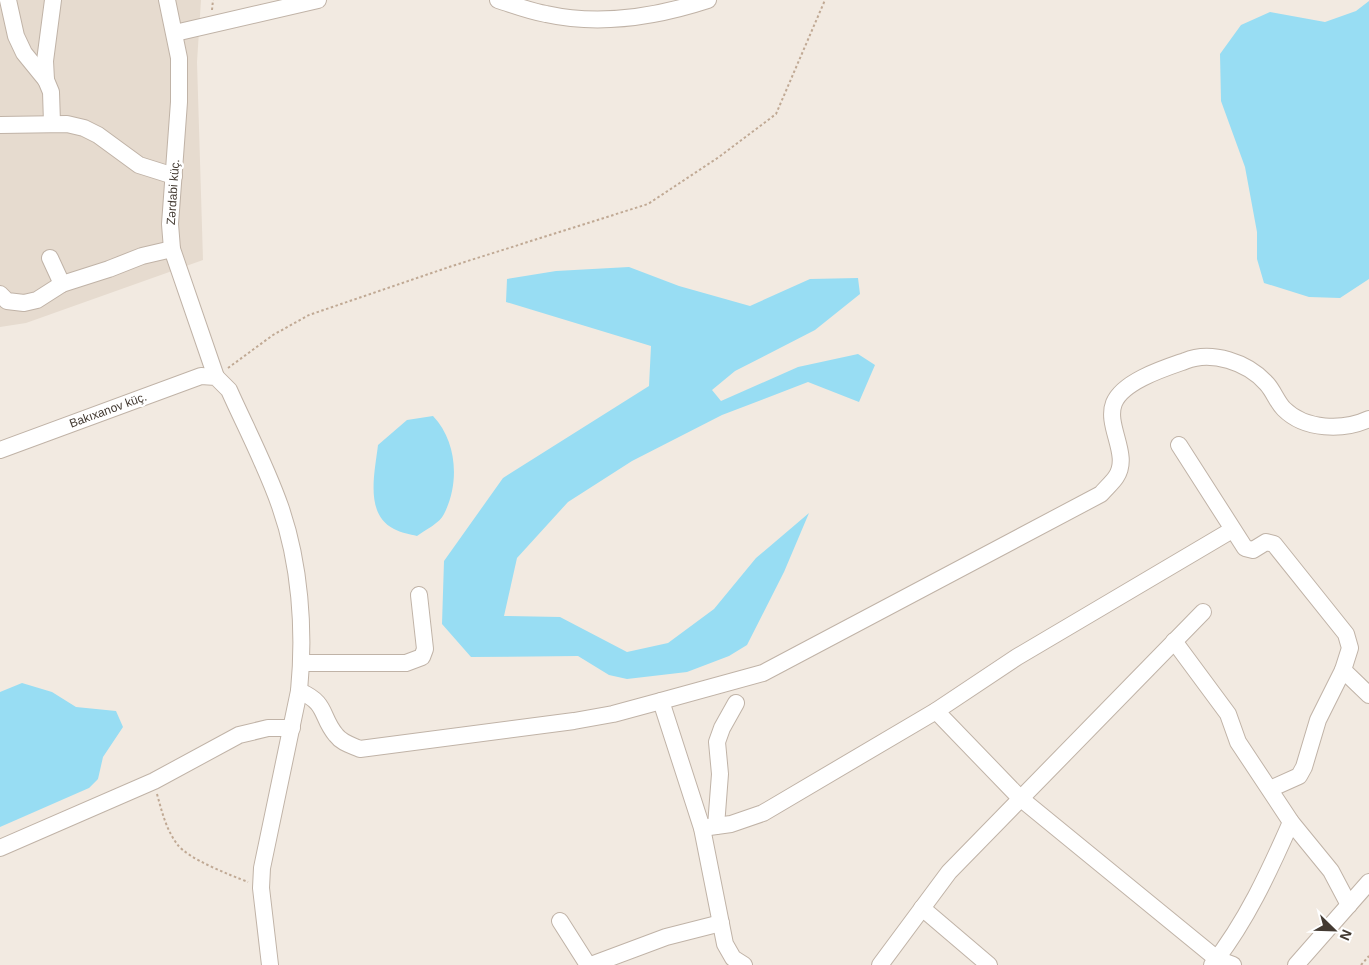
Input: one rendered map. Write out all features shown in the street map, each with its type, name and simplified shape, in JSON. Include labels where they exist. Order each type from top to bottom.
[{"type":"street","points":[[8,0],[16,36],[24,53],[46,80],[51,92],[52,123]]},
{"type":"street","points":[[46,80],[45,60],[53,0]]},
{"type":"street","name":"Zərdabi küç.","points":[[167,0],[179,58],[179,102],[170,224],[172,249],[216,377]]},
{"type":"street","points":[[175,34],[318,0]]},
{"type":"street","points":[[498,0],[546,14],[577,18],[616,19],[654,15],[708,0]]},
{"type":"street","points":[[0,125],[52,123],[84,128],[98,135],[139,165],[174,176]]},
{"type":"street","points":[[0,294],[7,301],[24,303],[37,300],[62,284],[142,256],[172,249]]},
{"type":"street","points":[[50,258],[62,284]]},
{"type":"street","points":[[299,691],[319,702],[335,735],[344,743],[360,749],[574,721],[613,714],[763,673],[1101,494],[1117,476],[1121,460],[1113,416],[1114,402],[1126,389],[1146,376],[1195,356],[1216,356],[1247,368],[1267,383],[1283,408],[1298,420],[1311,425],[1355,426],[1369,419]]},
{"type":"street","name":"Bakıxanov küç.","points":[[0,450],[191,379],[207,375],[216,377]]},
{"type":"street","points":[[216,377],[229,390],[264,465],[288,530],[299,606],[302,662],[299,691],[266,845],[261,888],[270,965]]},
{"type":"street","points":[[1179,445],[1245,548],[1253,550],[1266,542],[1274,544],[1346,634],[1350,648],[1343,670],[1318,720],[1304,767],[1299,776],[1270,789]]},
{"type":"street","points":[[709,827],[746,820],[763,813],[936,711],[1017,657],[1232,530]]},
{"type":"street","points":[[302,662],[406,663],[422,657],[425,649],[418,595]]},
{"type":"street","points":[[880,965],[949,872],[1203,612]]},
{"type":"street","points":[[1174,641],[1228,714],[1238,742],[1291,822],[1331,871],[1349,905]]},
{"type":"street","points":[[1343,670],[1369,695]]},
{"type":"street","points":[[661,701],[709,827],[725,944],[733,958],[744,965]]},
{"type":"street","points":[[709,827],[720,774],[717,742],[722,728],[736,703]]},
{"type":"street","points":[[936,711],[1020,798],[1214,962],[1233,965]]},
{"type":"street","points":[[0,848],[154,781],[240,735],[268,728],[292,728]]},
{"type":"street","points":[[1214,962],[1229,942],[1262,887],[1291,822]]},
{"type":"street","points":[[1296,965],[1369,882]]},
{"type":"street","points":[[922,908],[989,965]]},
{"type":"street","points":[[560,922],[589,965],[666,937],[721,923]]},
{"type":"path","points":[[216,377],[273,335],[309,315],[452,266],[648,204],[719,157],[776,114],[825,0]]},
{"type":"path","points":[[154,781],[164,823],[178,846],[204,863],[261,888]]},
{"type":"path","points":[[1361,965],[1369,956]]},
{"type":"shaded area","points":[[0,0],[201,0],[197,62],[203,260],[26,323],[0,327]]},
{"type":"water","points":[[1369,1],[1369,279],[1340,298],[1309,297],[1264,283],[1257,259],[1257,232],[1245,167],[1221,101],[1220,54],[1241,25],[1270,12],[1325,22],[1356,11]]},
{"type":"water","points":[[629,267],[679,286],[750,306],[810,279],[858,278],[860,294],[815,330],[735,371],[712,390],[721,401],[798,367],[858,354],[875,365],[859,402],[808,382],[722,415],[632,461],[568,502],[517,558],[504,616],[560,617],[627,652],[668,643],[714,609],[756,558],[809,513],[784,572],[747,645],[729,656],[687,672],[627,679],[609,675],[578,656],[471,657],[442,624],[444,561],[503,478],[649,386],[651,346],[506,302],[507,279],[556,271]]},
{"type":"water","points":[[433,416],[447,438],[454,463],[454,476],[449,502],[444,514],[436,523],[417,536],[394,529],[378,513],[375,503],[374,479],[378,445],[407,420]]},
{"type":"water","points":[[22,683],[52,692],[76,707],[116,711],[123,727],[103,757],[98,779],[89,788],[0,827],[0,692]]}]
